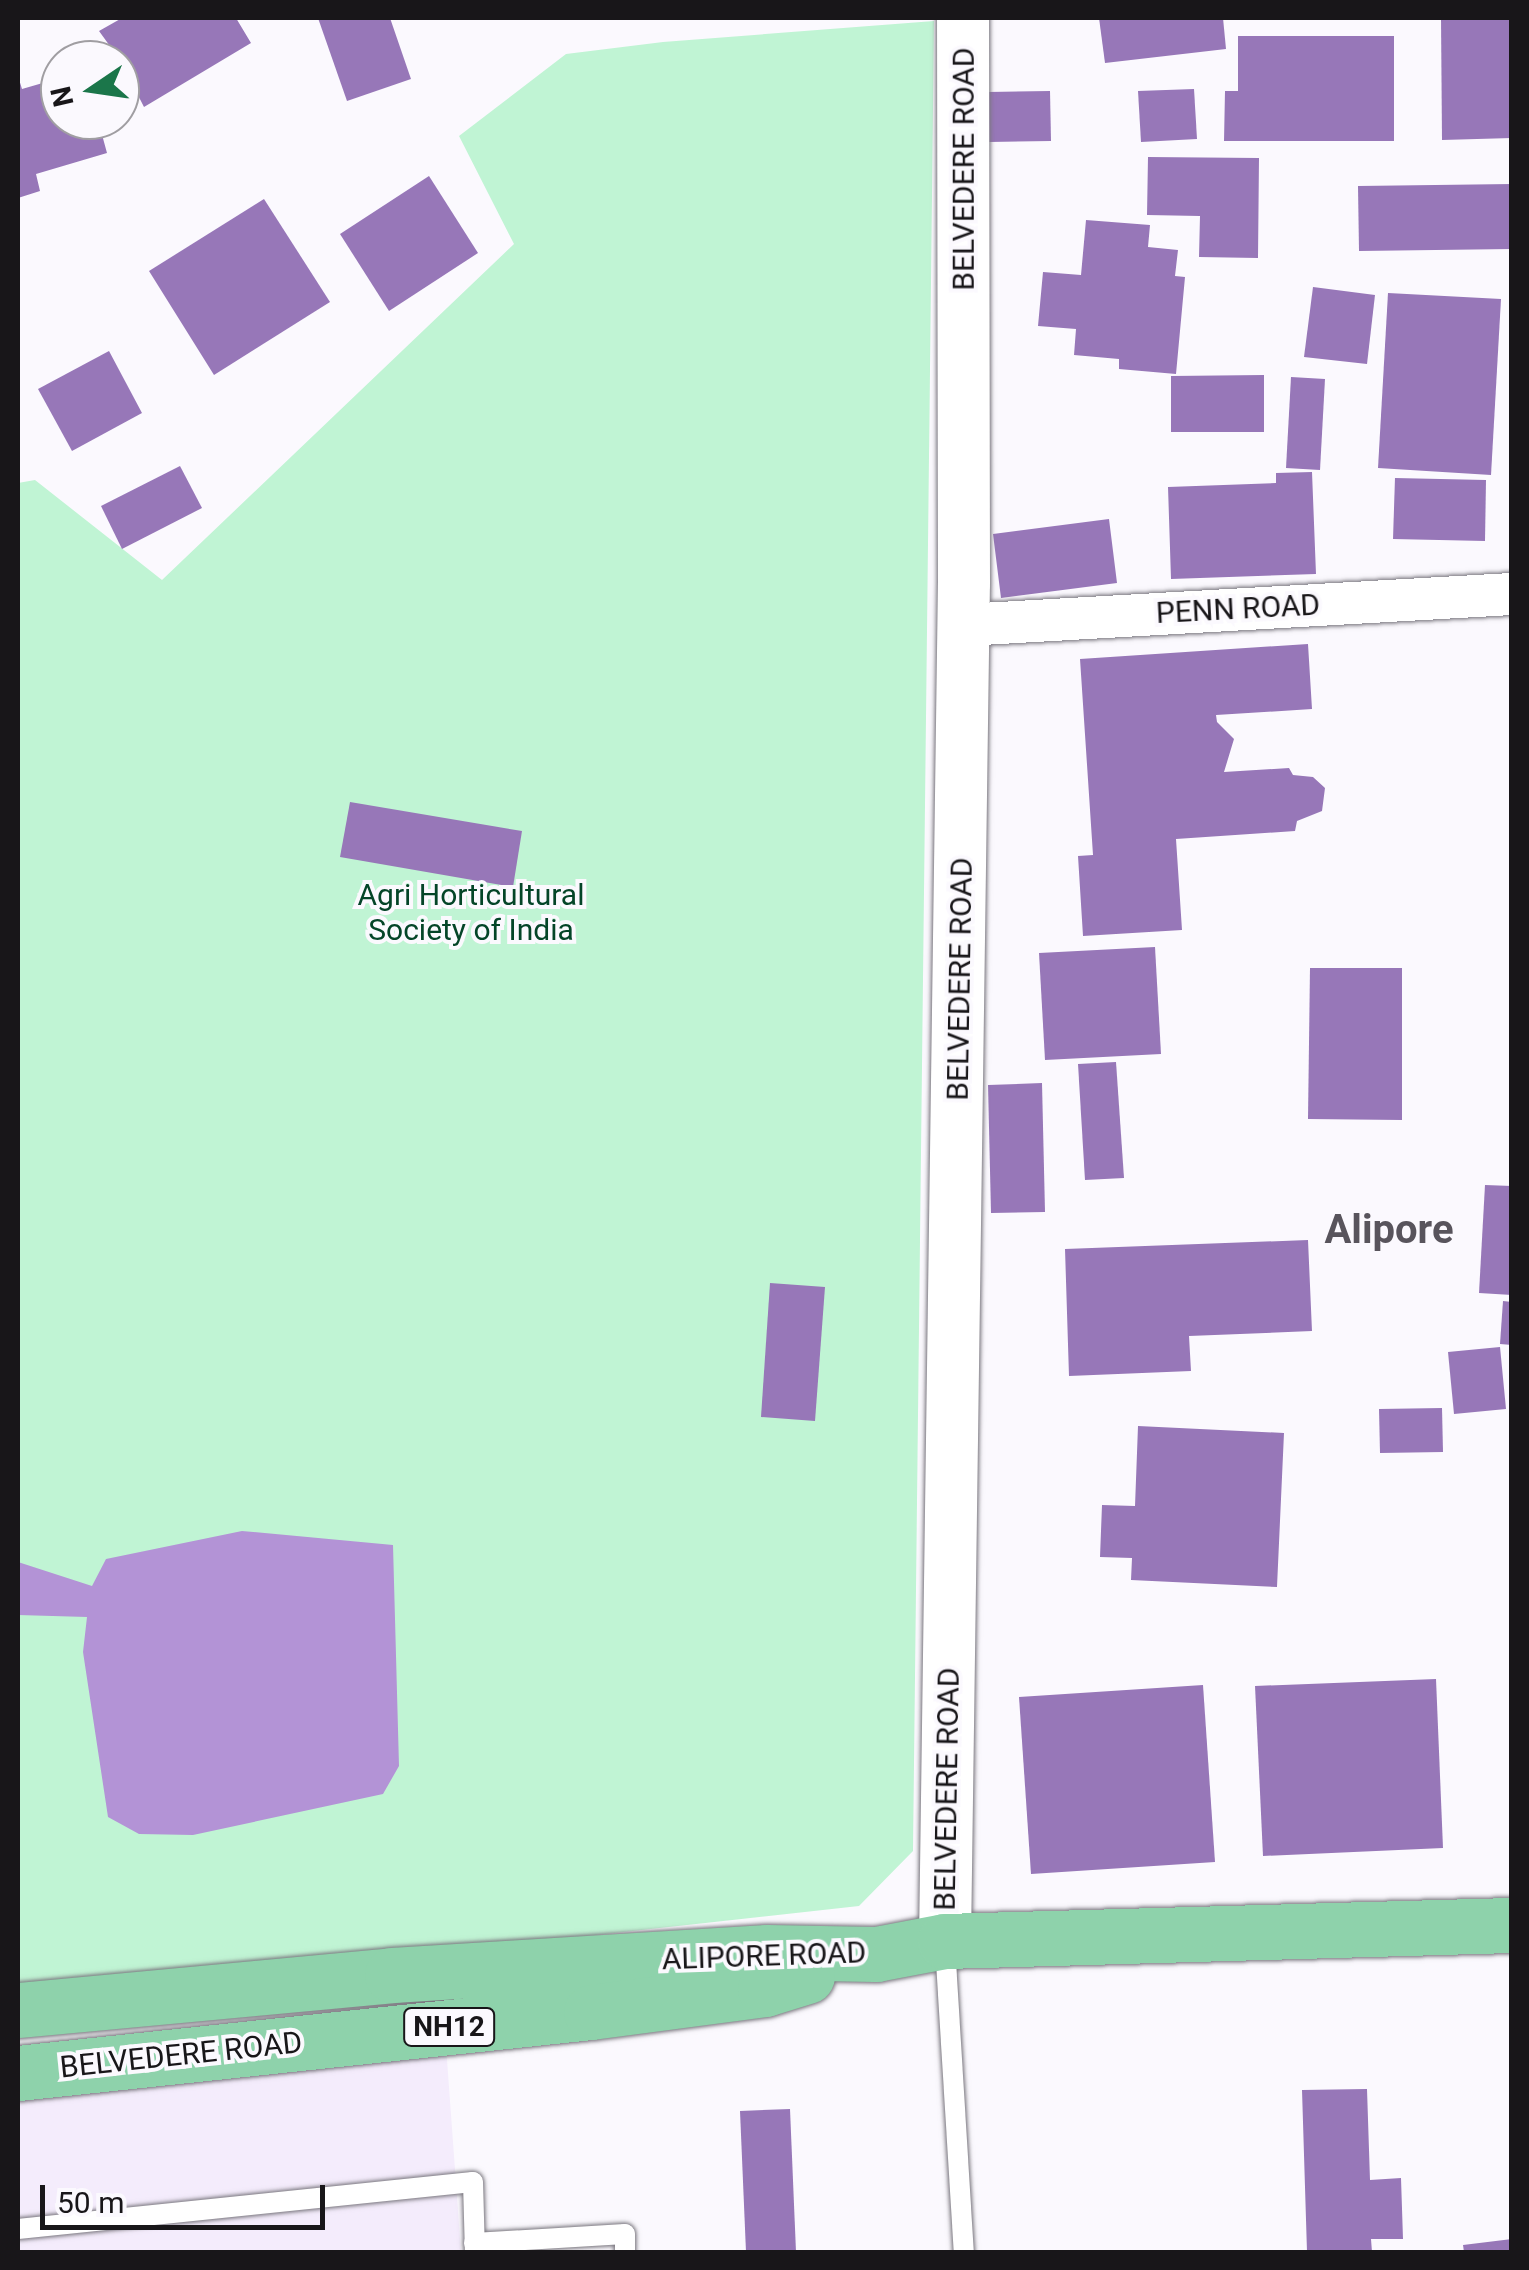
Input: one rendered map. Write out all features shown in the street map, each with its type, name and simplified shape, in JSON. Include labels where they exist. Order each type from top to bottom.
[{"type":"highway","name":"ALIPORE ROAD","points":[[18,2010],[392,1976],[767,1952],[876,1954],[944,1941],[1512,1925]]},
{"type":"highway","name":"BELVEDERE ROAD","points":[[18,2073],[746,1991],[876,1954]]},
{"type":"street","name":"BELVEDERE ROAD","points":[[944,1941],[964,625],[963,18]]},
{"type":"street","name":"PENN ROAD","points":[[964,625],[1512,594]]},
{"type":"lane","points":[[944,1941],[964,2252]]},
{"type":"lane","points":[[18,2228],[473,2182],[474,2248],[625,2234],[625,2252]]},
{"type":"shaded area","points":[[242,1531],[393,1545],[399,1766],[383,1794],[193,1835],[139,1834],[108,1817],[83,1652],[87,1617],[18,1615],[18,1562],[92,1586],[106,1559]]},
{"type":"shaded area","points":[[446,2046],[461,2252],[18,2252],[18,2085]]},
{"type":"green space","name":"Agri Horticultural Society of India","points":[[934,21],[913,1851],[859,1906],[18,1999],[18,483],[35,480],[162,580],[514,244],[459,136],[566,54],[663,42]]},
{"type":"building","points":[[122,18],[236,18],[251,43],[144,107],[140,99],[140,40],[106,40],[99,31]]},
{"type":"building","points":[[318,18],[390,18],[411,79],[347,101]]},
{"type":"building","points":[[1099,18],[1223,18],[1226,49],[1105,63]]},
{"type":"building","points":[[1441,18],[1512,18],[1512,138],[1442,140]]},
{"type":"building","points":[[1238,36],[1394,36],[1394,141],[1224,141],[1225,91],[1238,91]]},
{"type":"building","points":[[18,76],[22,89],[40,84],[40,140],[103,140],[107,153],[36,174],[40,191],[18,198]]},
{"type":"building","points":[[1194,89],[1197,139],[1141,142],[1138,91]]},
{"type":"building","points":[[1050,91],[1051,141],[989,142],[988,92]]},
{"type":"building","points":[[1148,157],[1259,158],[1258,258],[1199,257],[1200,216],[1147,215]]},
{"type":"building","points":[[429,176],[478,253],[389,311],[340,234]]},
{"type":"building","points":[[1512,184],[1512,249],[1359,251],[1358,186]]},
{"type":"building","points":[[264,199],[330,302],[214,375],[149,271]]},
{"type":"building","points":[[1086,220],[1150,225],[1148,247],[1178,250],[1175,276],[1185,277],[1176,374],[1119,369],[1119,359],[1074,355],[1076,329],[1038,326],[1043,272],[1081,275]]},
{"type":"building","points":[[1313,287],[1375,295],[1367,364],[1304,357]]},
{"type":"building","points":[[1388,293],[1501,299],[1491,475],[1378,468]]},
{"type":"building","points":[[109,351],[142,413],[72,451],[38,389]]},
{"type":"building","points":[[1264,375],[1264,432],[1171,432],[1171,376]]},
{"type":"building","points":[[1291,377],[1325,379],[1320,470],[1286,468]]},
{"type":"building","points":[[180,466],[202,508],[122,549],[101,506]]},
{"type":"building","points":[[1312,472],[1316,574],[1171,579],[1168,487],[1276,483],[1276,473]]},
{"type":"building","points":[[1395,478],[1486,480],[1485,541],[1393,539]]},
{"type":"building","points":[[1109,519],[1117,583],[1001,598],[993,534]]},
{"type":"building","points":[[1308,644],[1312,709],[1216,715],[1217,722],[1234,739],[1224,772],[1289,768],[1293,775],[1313,777],[1325,788],[1322,811],[1297,821],[1295,831],[1176,839],[1182,930],[1083,936],[1078,856],[1093,855],[1080,659]]},
{"type":"building","points":[[350,802],[522,831],[513,887],[340,857]]},
{"type":"building","points":[[1155,947],[1161,1054],[1045,1060],[1039,953]]},
{"type":"building","points":[[1310,968],[1402,968],[1402,1120],[1308,1119]]},
{"type":"building","points":[[1116,1062],[1124,1178],[1085,1180],[1078,1064]]},
{"type":"building","points":[[1042,1083],[1045,1212],[991,1213],[988,1085]]},
{"type":"building","points":[[1485,1185],[1512,1186],[1512,1295],[1479,1293]]},
{"type":"building","points":[[1308,1240],[1312,1331],[1189,1336],[1191,1371],[1069,1376],[1065,1249]]},
{"type":"building","points":[[770,1283],[825,1287],[815,1421],[761,1417]]},
{"type":"building","points":[[1503,1301],[1512,1302],[1512,1345],[1500,1344]]},
{"type":"building","points":[[1500,1347],[1506,1409],[1454,1414],[1448,1352]]},
{"type":"building","points":[[1442,1408],[1443,1452],[1380,1453],[1379,1409]]},
{"type":"building","points":[[1138,1426],[1284,1433],[1277,1587],[1131,1580],[1132,1558],[1100,1557],[1102,1505],[1135,1506]]},
{"type":"building","points":[[1436,1679],[1443,1848],[1263,1856],[1255,1686]]},
{"type":"building","points":[[1203,1685],[1215,1862],[1031,1874],[1019,1697]]},
{"type":"building","points":[[1367,2089],[1370,2180],[1401,2178],[1403,2239],[1371,2239],[1372,2252],[1307,2252],[1302,2090]]},
{"type":"building","points":[[790,2109],[796,2252],[746,2252],[740,2111]]},
{"type":"building","points":[[1512,2239],[1512,2252],[1464,2252],[1463,2245]]},
{"type":"district","name":"Alipore","points":[[1389,1230]]}]
